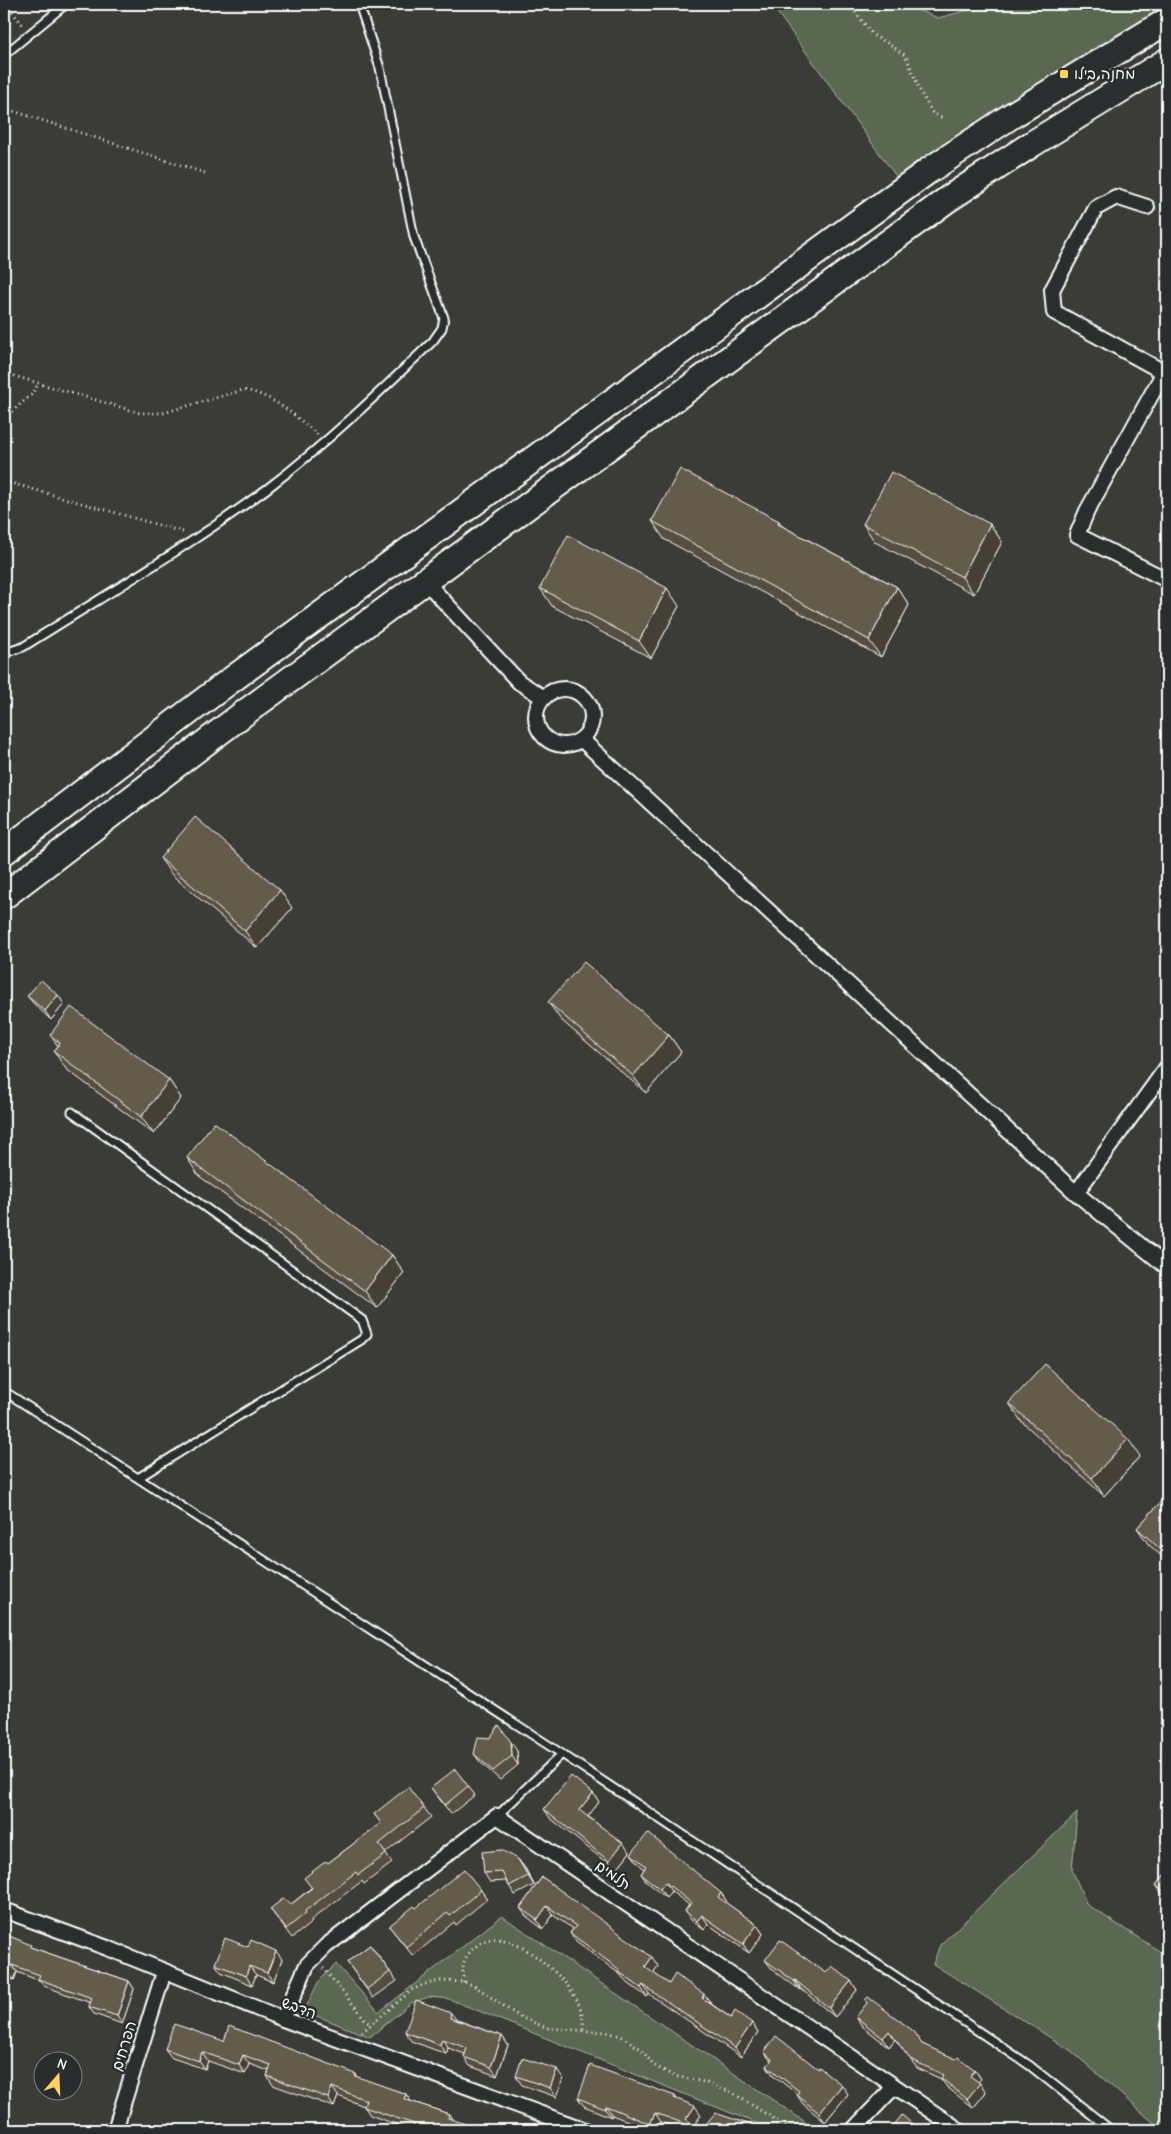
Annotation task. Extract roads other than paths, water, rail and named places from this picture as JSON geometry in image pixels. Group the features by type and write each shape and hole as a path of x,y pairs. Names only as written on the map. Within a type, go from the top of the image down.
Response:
{"highway":[{"path":"4,852 222,686 928,171 1014,114 1167,22"},
{"path":"4,896 236,720 963,188 1167,61"},
{"path":"1128,86 1167,71"}],"street":[{"path":"1147,207 1116,197 1096,208 1052,290 1054,312 1166,373 1087,511 1077,535 1167,580"},
{"path":"425,581 519,682 544,698"},
{"path":"560,690 577,693 584,699 592,715 587,732 581,739 573,744 564,745 546,739 540,732 536,714 544,698 551,692 560,690"},
{"path":"581,739 1076,1193 1167,1268"},
{"path":"1076,1193 1167,1067"},
{"path":"283,2019 307,1965 326,1946 497,1816"},
{"name":"תלמים","path":"497,1816 960,2130"},
{"name":"הדבש","path":"4,1910 283,2019 584,2130"},
{"name":"הפרחים","path":"115,2130 164,1972"},
{"path":"852,2130 894,2086"}],"lane":[{"path":"4,55 66,4"},
{"path":"4,653 22,647 197,536 268,488 326,441 433,342 442,328 444,318 414,237 380,68 359,4"},
{"path":"72,1112 362,1320 366,1334 362,1340 138,1478"},
{"path":"4,1391 562,1754 1029,2065 1111,2130"},
{"path":"497,1816 562,1754"}],"place":[{"name":"מחנה בילו","path":"1064,74"}]}
